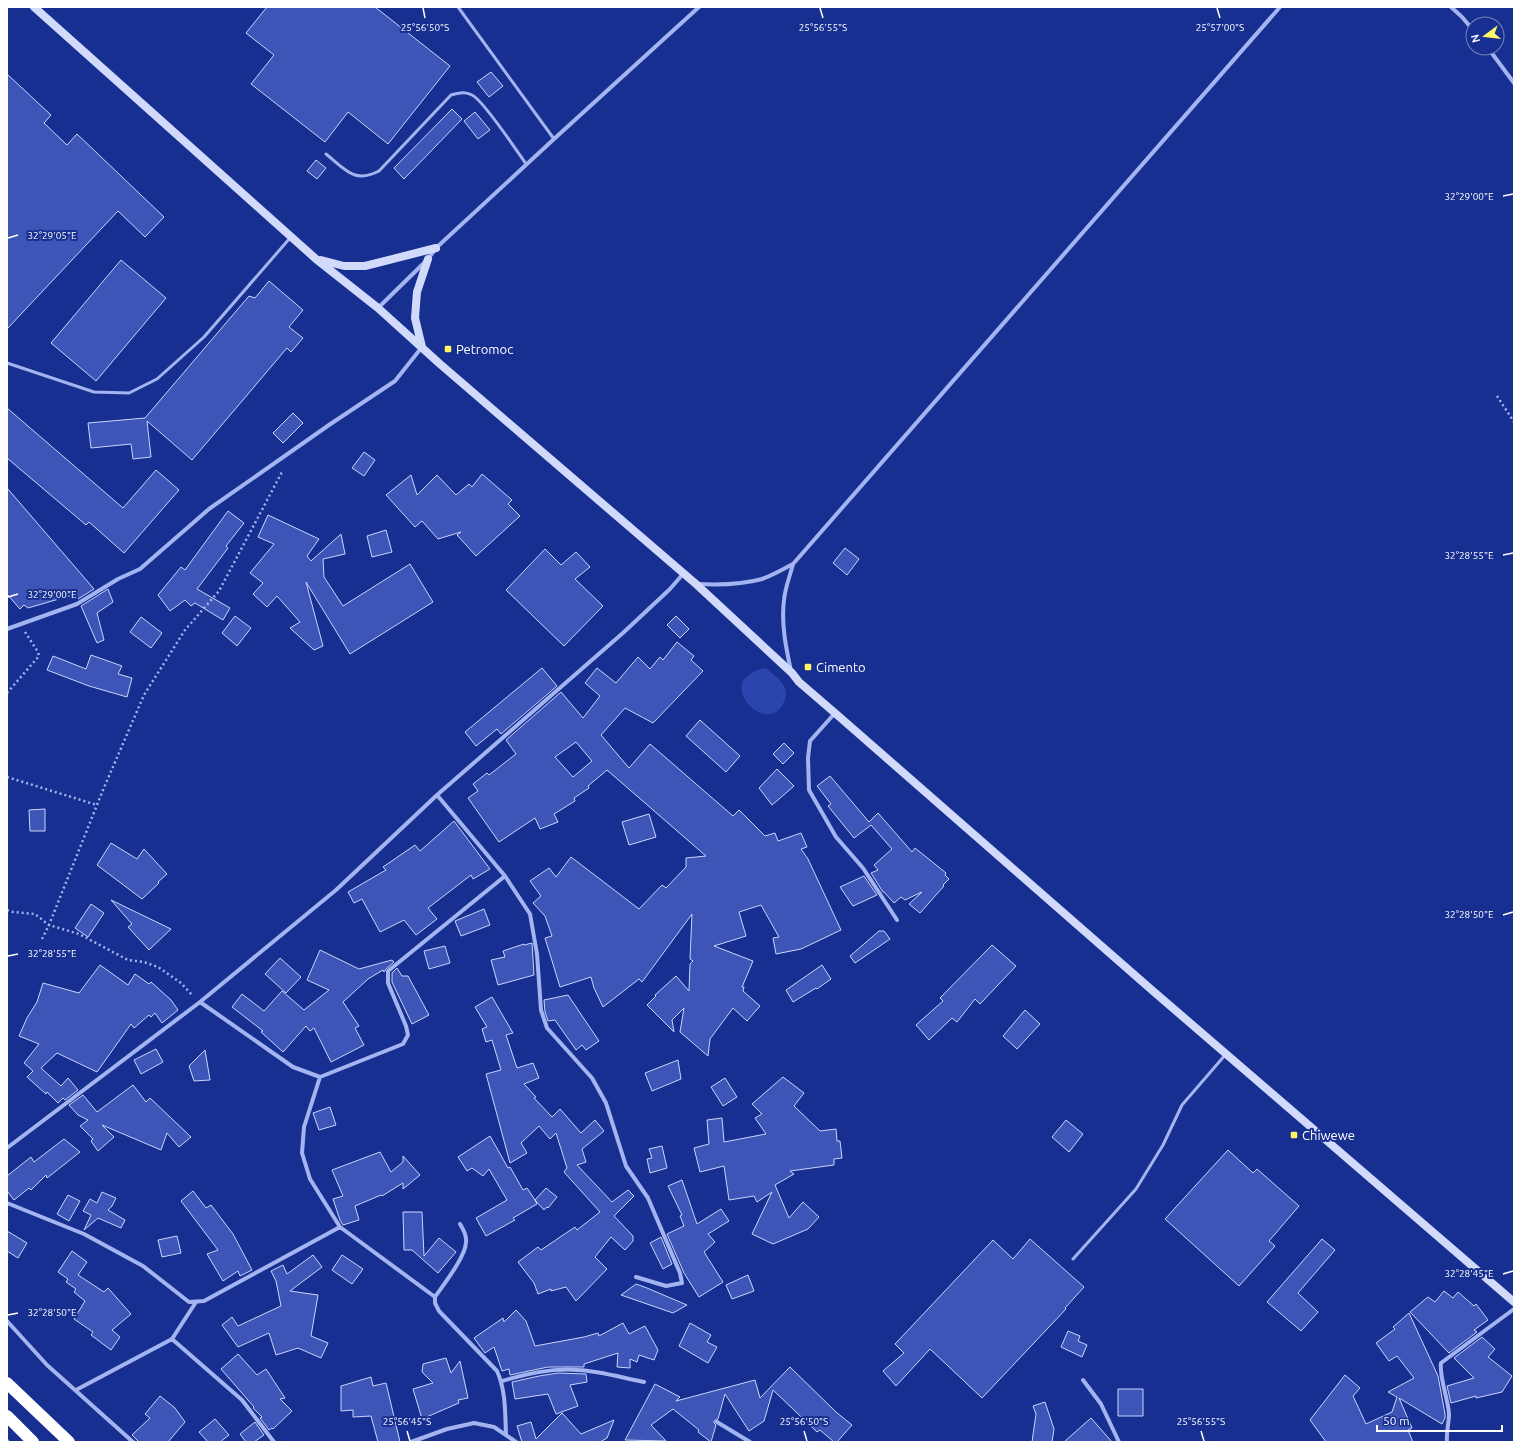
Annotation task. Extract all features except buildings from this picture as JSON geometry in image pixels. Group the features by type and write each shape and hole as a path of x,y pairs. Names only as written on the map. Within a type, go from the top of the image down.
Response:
{"highway":[{"path":"7,1383 69,1442"},
{"path":"7,1416 33,1442"}],"main road":[{"path":"34,7 316,259 378,308 446,369 696,584 792,673 799,682 1226,1054 1514,1302"},
{"path":"316,259 344,266 365,266 436,248"},
{"path":"422,347 416,318 417,292 428,259"}],"street":[{"path":"378,308 428,259 436,248 699,7"},
{"path":"696,584 721,585 743,583 763,578 793,564 1280,7"},
{"path":"1451,7 1465,21"},
{"path":"1494,56 1514,83"},
{"path":"7,629 77,604 118,579 140,569 209,509 292,452 328,425 395,381 422,347"},
{"path":"792,673 786,649 783,627 784,600 793,564"},
{"path":"7,1148 200,1002 336,890 437,795 624,632 670,589 683,574"},
{"path":"835,713 810,741 808,758 809,790 836,837 863,868 897,920"},
{"path":"437,795 504,876 530,914 538,954 541,1010 547,1028 592,1078 606,1103 626,1166 648,1198 680,1273 682,1282 666,1286 636,1278"},
{"path":"200,1002 293,1067 320,1078 404,1044 408,1035 406,1026 388,984 388,970 504,876"},
{"path":"320,1078 304,1127 302,1153 310,1179 340,1227 435,1297"},
{"path":"7,1203 84,1234 143,1266 189,1302 204,1301 340,1227"},
{"path":"460,1224 466,1241 464,1252 435,1297 435,1303 439,1311 497,1371 502,1381 504,1393 506,1434"},
{"path":"76,1390 172,1339 196,1302"},
{"path":"1447,1442 1449,1414 1441,1363 1514,1309"},
{"path":"7,1321 47,1365 133,1442"},
{"path":"172,1339 242,1400 274,1442"},
{"path":"502,1381 527,1374 550,1370 578,1370 644,1382"},
{"path":"1083,1380 1101,1404 1119,1442"},
{"path":"717,1422 750,1442"},
{"path":"411,1442 447,1429 474,1423 494,1427 516,1442"}],"lane":[{"path":"458,7 554,139"},
{"path":"326,154 352,174 359,177 370,176 379,171 451,95 462,92 474,95 526,164"},
{"path":"7,363 94,392 129,392 156,379 204,336 291,236"},
{"path":"1073,1259 1136,1189 1163,1145 1182,1105 1226,1054"}],"path":[{"path":"1497,396 1514,422"},
{"path":"42,939 144,695 185,630 218,591 292,452"},
{"path":"7,693 39,656 20,624"},
{"path":"7,777 97,805"},
{"path":"7,910 35,914 49,925 79,934 128,960 144,962 158,967 181,983 200,1002"}],"shaded area":[{"path":"766,668 778,678 786,690 785,699 778,711 768,714 757,711 748,704 742,694 742,684 749,674"}],"place":[{"name":"Petromoc","path":"448,349"},
{"name":"Cimento","path":"808,667"},
{"name":"Chiwewe","path":"1294,1135"}]}
